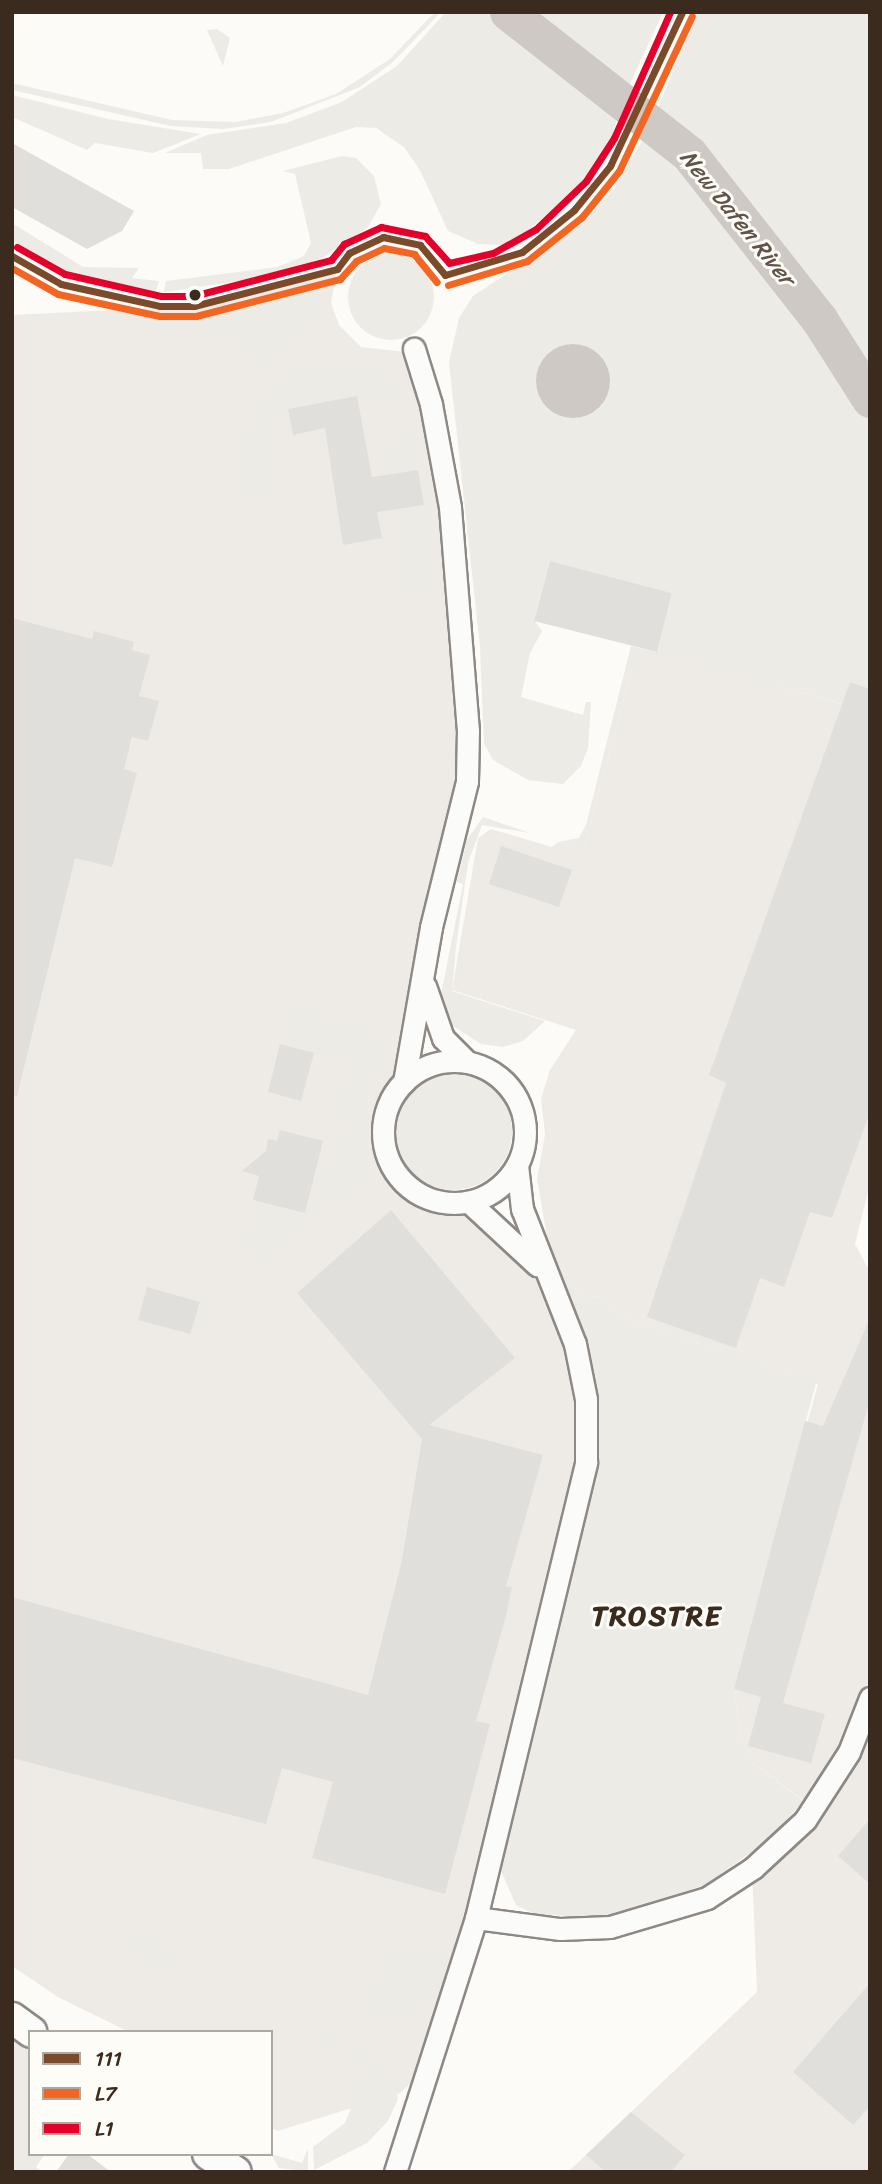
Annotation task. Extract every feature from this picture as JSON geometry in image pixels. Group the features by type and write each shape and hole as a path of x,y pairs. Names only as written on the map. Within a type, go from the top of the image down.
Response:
{"main road":[{"path":"12,2018 28,2030"},
{"path":"211,2156 236,2172"}],"street":[{"path":"404,1082 423,973 467,781 468,731 450,506 431,404 414,349"},
{"path":"423,973 431,1014 467,1062"},
{"path":"467,1062 496,1075 519,1103 524,1144 517,1165 489,1195 469,1202 427,1199 394,1172 382,1135 392,1096 404,1082 435,1063 467,1062"},
{"path":"395,2172 476,1918 586,1462 586,1399 575,1344 544,1271 522,1209 517,1165"},
{"path":"469,1202 544,1271"},
{"path":"476,1918 561,1929 610,1927 707,1898 753,1868 805,1820 849,1752 870,1698"}],"shaded area":[{"path":"435,12 441,12 393,62 360,87 271,122 223,129 171,126 12,90 12,83 172,120 235,122 283,113 336,94 390,59"},
{"path":"446,12 505,12 621,104 610,144 580,187 510,245 478,244 448,231 420,170 404,147 376,128 356,127 229,169 203,169 201,153 165,153 207,135 286,123 342,102 397,66"},
{"path":"520,12 663,12 624,97"},
{"path":"698,12 870,12 870,689 850,682 842,704 657,653 649,665 634,661 584,849 558,842 579,838 586,825 631,646 657,652 672,593 550,561 534,620 542,631 530,653 521,697 583,715 586,702 591,702 588,748 581,766 563,784 528,780 493,760 484,744 480,647 449,362 459,318 473,296 583,224 615,187 648,131"},
{"path":"217,29 230,38 223,66 207,30"},
{"path":"12,95 108,119 201,134 153,153 95,143 87,150 12,117"},
{"path":"342,156 356,158 374,176 381,204 368,227 318,261 283,275 164,292 166,281 277,267 304,256 311,243 295,174 283,171"},
{"path":"12,223 83,267 139,268 132,278 159,281 156,292 62,270 12,240"},
{"path":"391,254 415,261 427,273 434,297 427,321 415,333 391,340 367,333 355,321 348,297 355,273 367,261"},
{"path":"337,269 331,303 339,325 361,347 405,352 430,401 468,731 404,1082 384,1115 386,1155 409,1188 447,1204 469,1202 502,1227 561,1305 586,1462 433,2063 400,2093 278,2131 273,2129 273,2030 125,2030 58,1997 12,1966 12,315 194,306"},
{"path":"319,282 314,320 275,364 252,360 246,355 251,346 194,324 183,313"},
{"path":"573,344 587,347 599,355 607,367 610,381 607,395 599,407 587,415 573,418 559,415 547,407 539,395 536,381 539,367 547,355 559,347"},
{"path":"358,363 394,385 408,415 423,463 433,592 402,587 403,508 424,504 418,470 383,475 378,454 402,442 404,430 403,410 389,397 372,392 288,409 270,436 280,502 271,505 244,491 239,453 264,401 301,371"},
{"path":"657,652 841,704 850,682 870,689 870,1184 855,1244 870,1272 870,2172 568,2172 757,1992 752,1869 813,1808 752,1762 741,1738 734,1689 818,1384 622,1317 595,1296 583,1302 547,1236 537,1179 545,1134 541,1098 550,1070 576,1030 452,990 478,838 491,829 552,847 558,842 584,849 634,661 650,661"},
{"path":"483,817 530,833 482,825 468,863 452,991 545,1021 523,1041 503,1047 481,1044 453,1026 441,995 463,884 457,882 467,840"},
{"path":"293,1009 356,1023 384,1040 362,1122 360,1178 276,1253 262,1259 242,1256 255,1201 311,1216 317,1198 328,1202 330,1195 320,1191 333,1140 345,1142 351,1120 332,1115 339,1088 356,1093 363,1065 284,1045"},
{"path":"453,1072 476,1076 495,1089 508,1108 512,1131 508,1154 495,1173 476,1186 453,1190 430,1186 411,1173 398,1154 394,1131 398,1108 411,1089 430,1076"},
{"path":"549,1239 583,1302 595,1296 622,1317 816,1383 734,1689 741,1738 752,1762 803,1801 773,1837 706,1884 628,1913 585,1917 535,1914 516,1905 501,1871 599,1463 599,1398 586,1338 541,1244"},
{"path":"200,1300 215,1314 222,1344 213,1341 211,1325 196,1314"},
{"path":"87,1924 179,1949 183,1952 177,1969 138,1955 139,1950"},
{"path":"392,1942 449,1956 422,2011 380,2025 358,2017 366,1987 379,1991"},
{"path":"319,2035 367,2048 394,2081 398,2099 388,2121 367,2143 314,2170 313,2147 345,2123 366,2069 358,2059 318,2043"},
{"path":"12,2039 28,2049 28,2156 44,2156 36,2167 42,2172 12,2172"},
{"path":"308,2148 308,2172 279,2168 272,2156 273,2155 302,2163"}],"building":[{"path":"12,143 134,211 122,231 87,249 12,207"},
{"path":"357,396 372,477 418,470 424,505 377,512 382,538 343,545 325,428 293,435 288,409"},
{"path":"550,561 672,593 657,652 534,621"},
{"path":"12,618 92,639 94,631 134,642 132,650 150,655 139,696 159,701 148,741 132,737 124,769 137,773 112,867 75,858 17,1096 12,1095"},
{"path":"850,682 870,689 870,1112 832,1218 810,1212 784,1287 760,1278 736,1348 647,1317 726,1083 709,1075"},
{"path":"501,846 572,870 559,907 489,884"},
{"path":"280,1044 314,1053 301,1101 268,1092"},
{"path":"280,1130 323,1141 305,1213 253,1200 259,1176 242,1171 266,1151 268,1139 277,1141"},
{"path":"391,1210 515,1358 429,1425 543,1455 506,1586 512,1587 506,1616 476,1721 490,1724 445,1894 312,1858 333,1782 282,1768 266,1824 12,1758 12,1597 368,1695 402,1560 422,1439 297,1293"},
{"path":"147,1287 200,1302 190,1334 138,1320"},
{"path":"870,1318 870,1400 783,1703 825,1714 811,1763 748,1746 761,1697 734,1689 805,1421 823,1426"},
{"path":"870,1819 870,1884 838,1856"},
{"path":"870,1983 870,2106 853,2125 793,2072"},
{"path":"631,2112 685,2155 671,2172 606,2172 586,2155"},
{"path":"68,2156 90,2156 111,2172 56,2172"}],"waterway":[{"name":"New Dafen River","path":"508,12 689,154 819,319 870,399"},
{"path":"520,22 527,12"},
{"path":"526,41 532,31"}],"transit line":[{"name":"L1","path":"17,247 65,274 161,296 193,296 331,260 344,244 381,227 425,236 449,263 493,253 536,229 586,181 614,138 670,12"},
{"name":"111","path":"445,275 522,252 574,210 610,166 682,12"},
{"name":"L7","path":"448,285 527,261 582,217 619,171 692,16"},
{"name":"111","path":"12,256 61,284 160,306 194,306 337,269 349,253 383,237 420,245 445,275"},
{"name":"L7","path":"12,268 58,294 160,316 196,316 340,279 356,261 384,248 414,254 437,282"}],"district":[{"name":"TROSTRE","path":"657,1616"}]}
